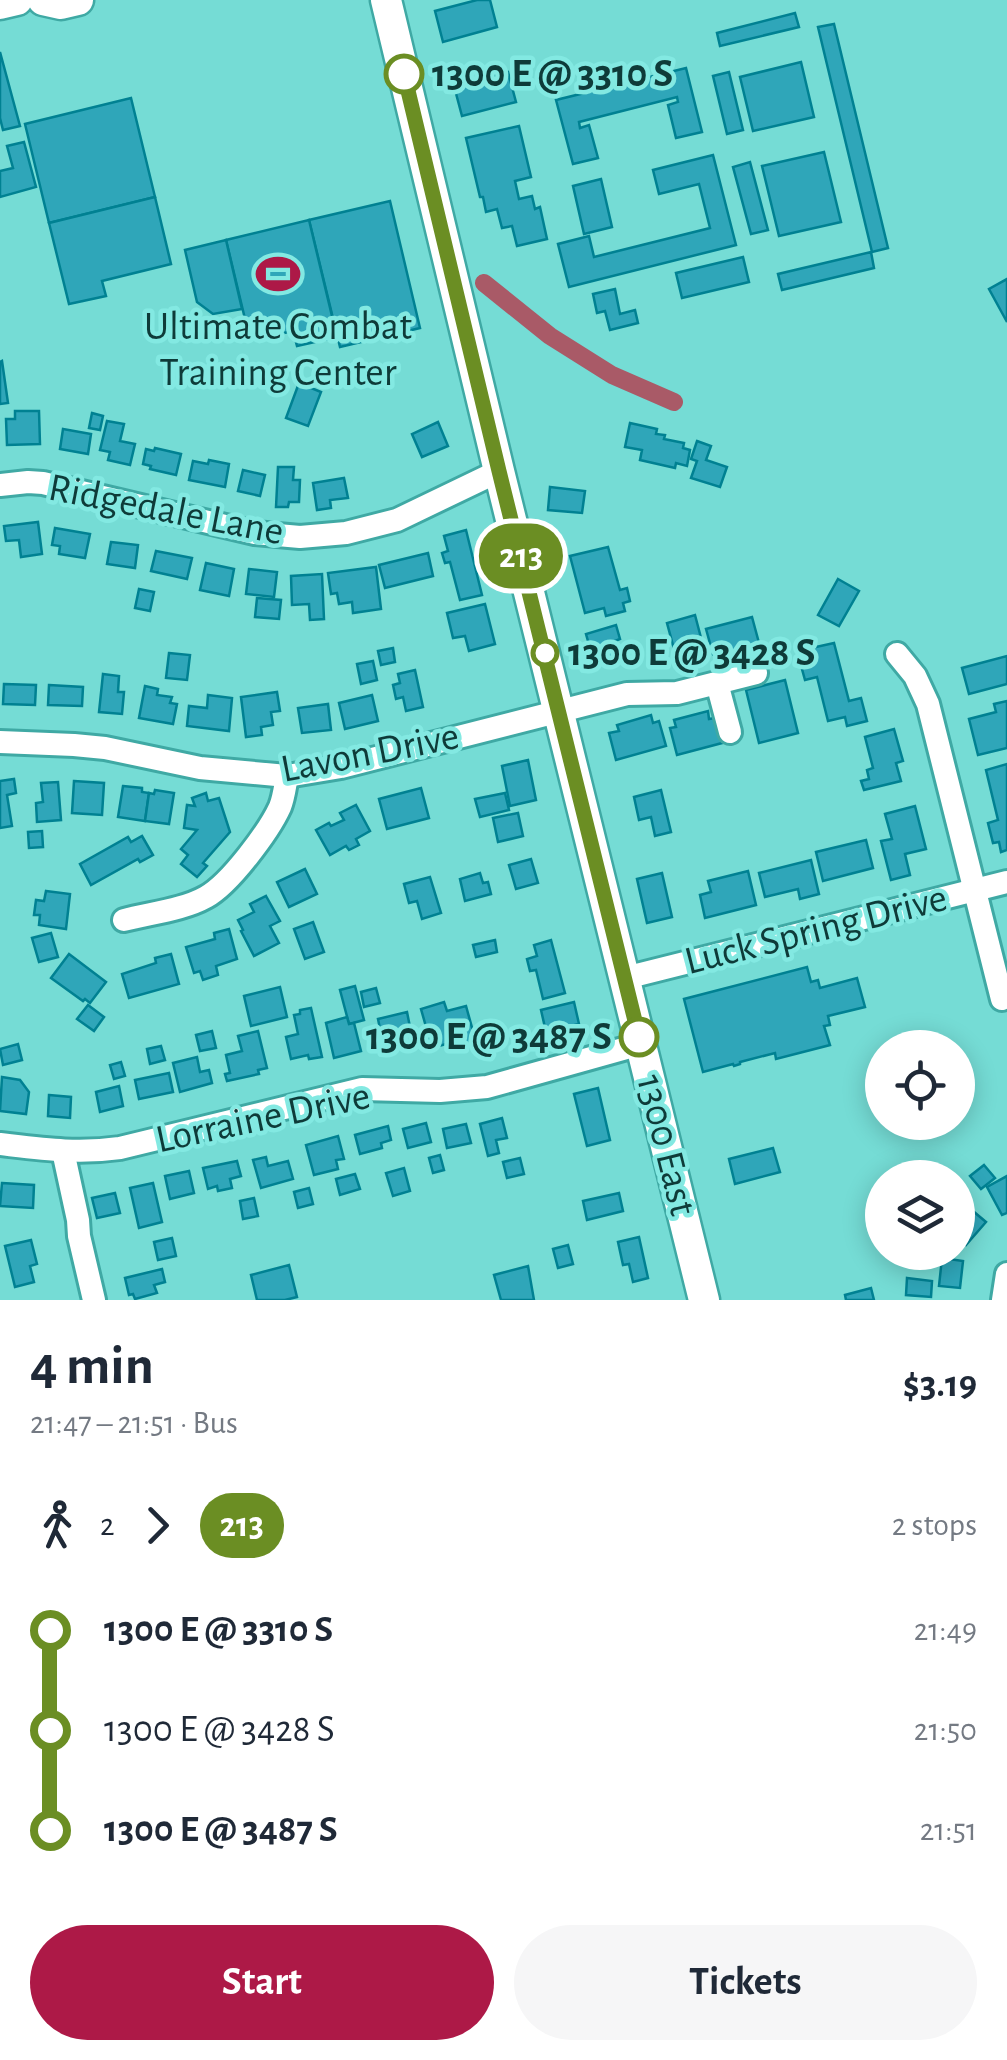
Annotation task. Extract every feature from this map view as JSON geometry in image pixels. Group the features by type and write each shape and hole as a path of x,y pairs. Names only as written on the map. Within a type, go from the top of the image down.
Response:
{"main road":[{"path":"0,4 17,0"},
{"path":"43,0 61,4 78,0"},
{"name":"1300 East","path":"386,0 704,1300"}],"street":[{"name":"Ridgedale Lane","path":"0,484 43,483 255,533 312,537 398,520 499,471"},
{"path":"897,654 915,676 928,704 1002,998"},
{"name":"Lavon Drive","path":"0,742 74,744 200,768 287,776 341,767 628,694 667,694 756,673"},
{"path":"717,683 730,732"},
{"path":"124,920 196,902 216,891 274,818 287,776"},
{"name":"Luck Spring Drive","path":"625,978 1007,882"},
{"name":"Lorraine Drive","path":"0,1144 89,1152 120,1148 362,1090 487,1087 641,1044"},
{"path":"64,1151 78,1236 94,1300"},
{"path":"1003,1300 1007,1274"}],"building":[{"path":"490,0 497,27 443,42 435,11"},
{"path":"795,13 799,27 720,46 717,33"},
{"path":"834,24 888,248 872,252 818,27"},
{"path":"0,52 20,126 3,130 0,118"},
{"path":"801,62 814,117 753,131 740,77"},
{"path":"686,68 702,132 676,138 668,105 678,102 677,97 579,122 580,128 589,125 598,158 573,164 556,100"},
{"path":"508,72 516,102 462,116 454,86"},
{"path":"729,72 743,130 727,134 713,76"},
{"path":"131,98 155,197 49,223 25,124"},
{"path":"519,126 531,177 515,181 519,199 532,196 535,209 540,207 547,239 517,246 512,226 502,228 497,209 486,212 466,138"},
{"path":"24,142 36,187 0,197 0,171 13,168 7,146"},
{"path":"824,152 841,222 779,236 762,166"},
{"path":"713,155 736,245 569,287 558,244 589,236 594,257 710,228 699,184 659,194 653,170"},
{"path":"750,162 768,230 751,234 733,167"},
{"path":"601,179 612,227 584,234 573,186"},
{"path":"155,197 171,264 102,281 106,296 69,304 49,223"},
{"path":"390,201 420,328 340,347 309,220"},
{"name":"Ultimate Combat Training Center","path":"309,220 337,337 297,346 293,331 275,335 246,323 226,240"},
{"path":"226,240 242,309 213,314 197,302 185,250"},
{"path":"871,252 874,268 782,290 778,274"},
{"path":"743,257 749,282 682,298 676,273"},
{"path":"1007,279 1007,322 989,289"},
{"path":"615,289 620,314 635,310 638,323 610,330 605,311 597,313 593,294"},
{"path":"0,362 8,403 0,404"},
{"path":"299,383 321,392 308,426 286,418"},
{"path":"15,411 39,411 40,444 7,445 6,419 15,419"},
{"path":"92,413 103,416 100,430 89,428"},
{"path":"107,421 124,424 120,441 135,444 130,465 108,460 110,452 100,450"},
{"path":"438,422 448,446 422,457 412,434"},
{"path":"630,423 657,429 656,434 665,435 664,439 684,443 683,448 690,450 687,466 676,463 675,468 640,460 642,450 625,447"},
{"path":"63,429 91,434 88,454 60,449"},
{"path":"697,441 711,446 706,460 727,467 720,487 691,478 697,461 691,459"},
{"path":"146,449 181,454 176,475 143,464"},
{"path":"209,460 229,464 225,487 189,480 193,461 208,464"},
{"path":"278,467 294,467 293,480 300,480 299,502 289,502 288,507 276,507"},
{"path":"243,470 265,475 260,496 238,491"},
{"path":"344,478 348,498 330,500 331,508 317,510 313,483"},
{"path":"550,487 585,491 582,513 548,510"},
{"path":"38,522 42,554 21,557 19,540 6,541 4,526"},
{"path":"55,528 90,534 85,558 59,554 60,546 52,545"},
{"path":"466,530 482,595 460,600 450,562 445,563 442,553 448,551 444,536"},
{"path":"111,542 138,545 135,568 107,564"},
{"path":"608,547 620,590 627,588 630,601 623,603 625,611 606,616 604,608 585,613 570,556"},
{"path":"156,551 192,558 187,579 151,571"},
{"path":"428,553 433,576 385,588 379,565"},
{"path":"206,563 234,569 229,596 200,590"},
{"path":"376,567 381,609 353,613 352,602 339,604 337,593 331,594 328,573"},
{"path":"249,569 277,572 274,597 246,594"},
{"path":"322,574 324,619 310,620 309,604 292,605 291,576"},
{"path":"838,579 859,591 839,626 818,615"},
{"path":"139,589 154,592 150,611 135,608"},
{"path":"257,598 281,600 279,619 255,617"},
{"path":"485,604 495,644 469,651 465,636 453,638 447,613"},
{"path":"695,615 705,653 677,660 667,623"},
{"path":"752,617 759,643 752,644 754,651 721,659 719,653 713,654 706,629"},
{"path":"616,625 619,655 594,662 586,634"},
{"path":"815,642 816,647 834,643 849,701 861,698 867,721 847,726 845,717 828,721 817,677 805,680 800,662 812,659 808,644"},
{"path":"393,648 395,662 381,665 378,651"},
{"path":"169,653 190,655 187,680 166,678"},
{"path":"1007,656 1007,684 969,694 962,668"},
{"path":"373,661 377,680 361,684 357,664"},
{"path":"415,670 423,707 406,711 403,697 396,699 393,685 400,683 398,674"},
{"path":"103,674 119,676 118,692 124,692 122,714 99,712"},
{"path":"785,680 798,733 759,743 746,690"},
{"path":"4,684 36,685 35,705 3,704"},
{"path":"49,685 83,687 82,706 48,705"},
{"path":"145,686 158,689 157,695 172,697 170,703 177,704 173,724 139,718"},
{"path":"277,692 280,711 271,712 273,725 261,727 262,735 246,737 241,697"},
{"path":"208,695 232,698 229,731 187,726 189,706 207,708"},
{"path":"372,695 378,721 345,729 339,703"},
{"path":"1007,701 1007,748 978,755 969,719 996,712 994,704"},
{"path":"328,704 331,730 302,733 298,708"},
{"path":"708,711 709,719 715,718 722,743 677,755 670,728 676,727 674,720"},
{"path":"651,715 653,723 659,721 666,746 616,760 609,733 619,731 617,725"},
{"path":"894,729 903,761 896,763 901,781 864,790 861,781 869,779 867,770 873,768 865,737"},
{"path":"528,760 536,800 510,806 502,766"},
{"path":"1007,764 1007,850 1001,852 999,842 993,843 988,823 998,820 986,770"},
{"path":"14,779 16,793 7,795 12,826 0,828 0,781"},
{"path":"74,781 104,783 102,815 72,813"},
{"path":"58,782 61,820 37,822 36,803 43,802 41,783"},
{"path":"123,786 142,788 142,792 149,793 145,821 118,817"},
{"path":"421,788 429,818 387,829 379,799"},
{"path":"155,790 174,793 169,824 145,821 149,793 154,794"},
{"path":"661,790 671,832 655,836 651,817 639,820 634,797"},
{"path":"206,793 208,801 219,798 230,832 203,863 207,866 197,877 181,864 188,855 181,849 197,830 184,828 187,805 195,806 192,798"},
{"path":"505,793 509,810 480,817 475,799"},
{"path":"356,805 370,831 356,839 359,845 349,850 346,846 330,855 316,830 344,820 340,813"},
{"path":"915,806 926,849 905,854 910,875 891,880 881,841 892,839 885,814"},
{"path":"518,813 523,836 498,842 493,818"},
{"path":"42,831 43,847 29,848 28,832"},
{"path":"142,836 153,855 91,885 80,864 128,837 131,842"},
{"path":"866,840 873,868 823,881 816,852"},
{"path":"531,859 538,883 516,889 509,865"},
{"path":"811,860 819,894 800,899 798,889 765,897 759,873"},
{"path":"305,869 317,894 289,907 277,882"},
{"path":"748,871 756,905 705,918 700,895 711,892 708,881"},
{"path":"480,873 491,894 465,901 460,879"},
{"path":"662,873 672,917 647,923 637,879"},
{"path":"430,877 441,913 422,919 417,901 409,903 404,884"},
{"path":"46,891 70,894 66,929 39,925 40,915 34,915 36,900 44,901"},
{"path":"266,896 280,921 270,926 279,943 254,956 238,920 254,912 250,904"},
{"path":"313,922 324,952 305,959 294,929"},
{"path":"229,929 237,959 216,966 218,975 203,980 200,971 194,973 186,947 215,939 214,933"},
{"path":"51,933 58,957 39,962 32,938"},
{"path":"495,940 497,952 476,957 473,945"},
{"path":"551,940 565,993 543,999 536,970 530,971 527,959 537,956 534,945"},
{"path":"69,954 106,982 90,1003 51,978"},
{"path":"171,954 179,984 129,998 122,974"},
{"path":"807,967 811,982 818,980 820,988 857,978 865,1007 828,1016 830,1025 824,1026 830,1045 776,1059 775,1053 703,1072 684,999"},
{"path":"355,986 364,1020 349,1024 340,990"},
{"path":"280,987 287,1017 251,1026 244,996"},
{"path":"376,988 380,1003 364,1007 361,992"},
{"path":"444,1002 447,1011 466,1006 476,1042 455,1048 453,1042 432,1048 421,1009"},
{"path":"574,1002 579,1024 546,1032 541,1010"},
{"path":"88,1005 104,1017 94,1031 77,1019"},
{"path":"311,1008 322,1057 291,1059 286,1037 298,1034 294,1015"},
{"path":"407,1012 411,1032 382,1039 378,1019"},
{"path":"347,1017 349,1024 354,1023 361,1051 334,1058 326,1023"},
{"path":"212,1031 216,1048 200,1051 196,1035"},
{"path":"258,1031 267,1068 258,1070 259,1074 227,1081 225,1074 230,1073 226,1055 242,1051 238,1036"},
{"path":"18,1044 22,1060 3,1065 0,1049"},
{"path":"161,1046 165,1060 150,1064 147,1049"},
{"path":"197,1057 200,1072 209,1070 212,1083 180,1092 173,1063"},
{"path":"121,1062 125,1076 114,1079 110,1065"},
{"path":"169,1073 173,1092 139,1099 135,1080"},
{"path":"2,1077 20,1080 29,1092 26,1114 0,1111"},
{"path":"119,1086 123,1106 100,1112 96,1092"},
{"path":"598,1088 610,1140 587,1146 574,1094"},
{"path":"49,1095 71,1097 70,1118 48,1116"},
{"path":"502,1118 507,1138 496,1140 499,1153 488,1156 480,1124"},
{"path":"426,1123 431,1142 408,1148 403,1129"},
{"path":"466,1124 471,1143 447,1148 443,1129"},
{"path":"388,1126 391,1140 381,1143 382,1148 360,1154 355,1135"},
{"path":"338,1136 344,1159 336,1160 338,1169 314,1175 306,1145"},
{"path":"773,1148 780,1172 735,1184 729,1159"},
{"path":"440,1155 444,1170 433,1173 429,1158"},
{"path":"266,1157 268,1166 288,1161 293,1179 261,1188 253,1160"},
{"path":"520,1158 524,1174 507,1178 503,1162"},
{"path":"237,1161 241,1176 230,1179 232,1188 208,1189 203,1168"},
{"path":"984,1165 995,1178 981,1189 975,1182 975,1172"},
{"path":"404,1168 410,1191 393,1196 386,1173"},
{"path":"189,1171 194,1193 170,1199 165,1176"},
{"path":"355,1174 360,1189 340,1195 336,1179"},
{"path":"1007,1176 1007,1213 1002,1215 987,1187"},
{"path":"2,1183 34,1185 33,1208 0,1206"},
{"path":"153,1183 162,1222 139,1228 130,1188"},
{"path":"309,1188 313,1204 298,1208 294,1192"},
{"path":"115,1193 120,1213 97,1218 92,1198"},
{"path":"619,1193 623,1211 587,1220 583,1201"},
{"path":"254,1198 258,1216 243,1219 240,1201"},
{"path":"975,1213 986,1222 975,1235"},
{"path":"639,1237 648,1278 633,1282 629,1264 623,1265 618,1242"},
{"path":"172,1238 176,1256 158,1260 154,1242"},
{"path":"31,1240 37,1264 30,1266 34,1282 15,1287 5,1246"},
{"path":"568,1245 573,1264 558,1268 553,1249"},
{"path":"289,1265 297,1297 257,1300 251,1275"},
{"path":"528,1266 534,1300 501,1300 494,1275"},
{"path":"162,1269 165,1282 154,1285 157,1293 135,1299 133,1294 129,1295 125,1278"},
{"path":"941,1270 962,1270 960,1288 939,1286"},
{"path":"907,1278 932,1281 931,1297 906,1295"},
{"path":"871,1288 874,1300 846,1300 845,1295"}],"waterway":[{"path":"484,283 550,336 612,375 674,402"}],"bus line":[{"name":"213","path":"404,74 639,1037"}],"place":[{"name":"1300 E @ 3310 S","path":"404,74"},
{"name":"Ultimate Combat Training Center","path":"278,274"},
{"name":"1300 E @ 3428 S","path":"545,653"},
{"name":"1300 E @ 3487 S","path":"639,1037"}]}
